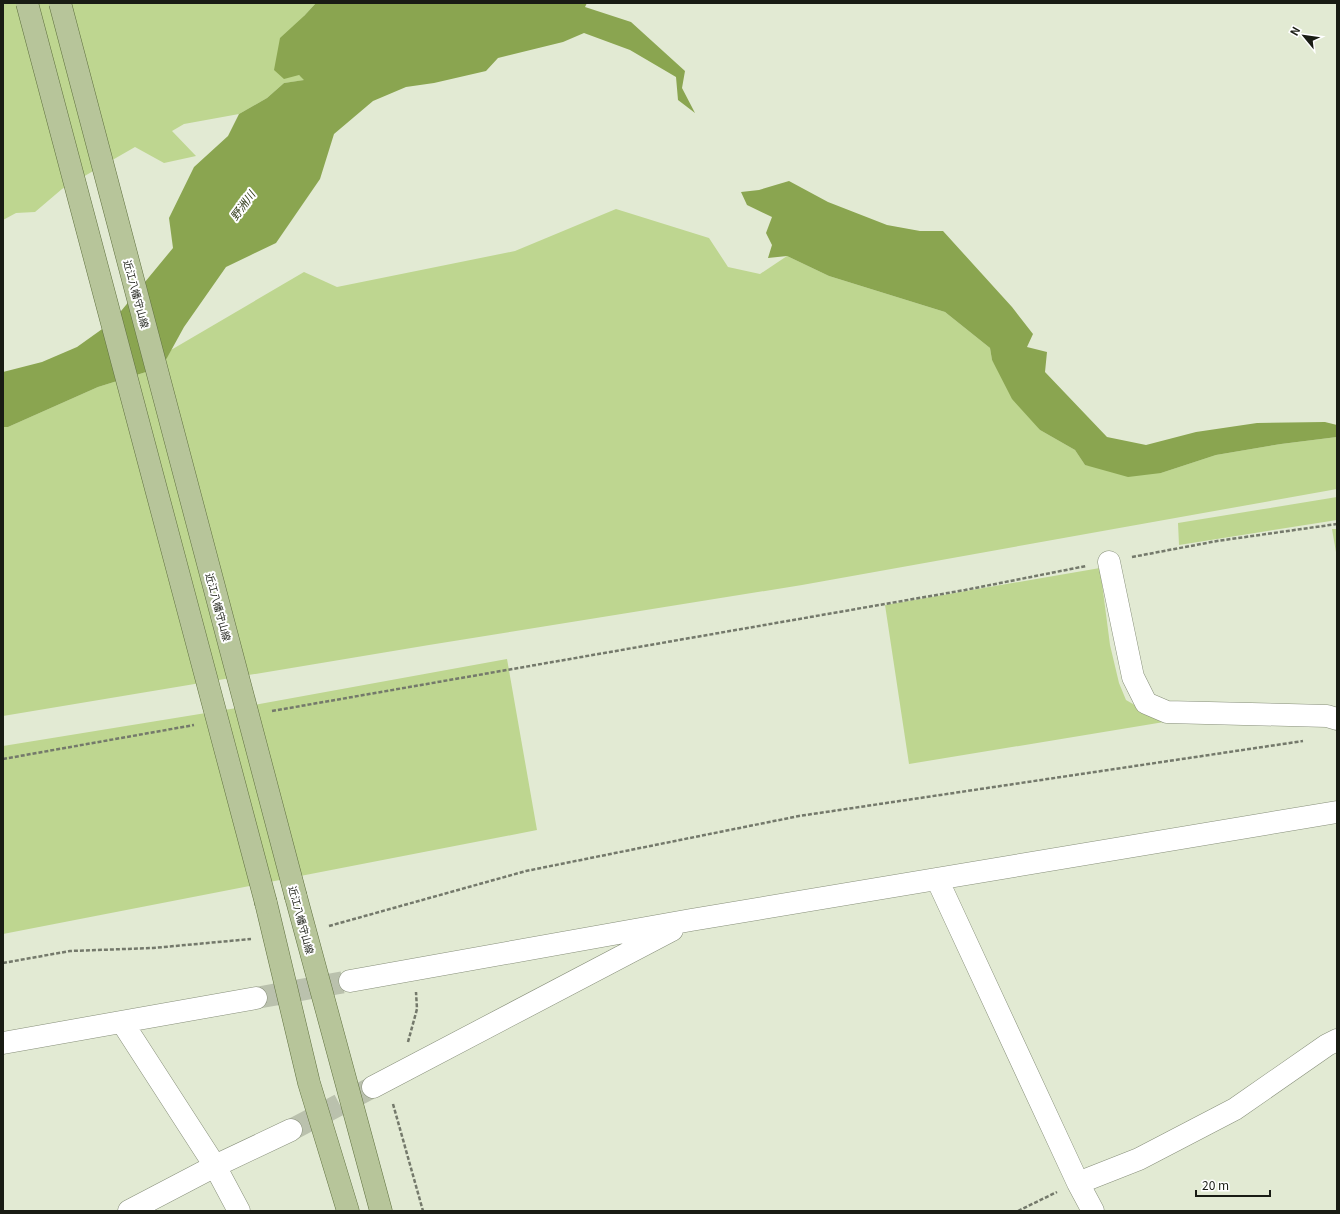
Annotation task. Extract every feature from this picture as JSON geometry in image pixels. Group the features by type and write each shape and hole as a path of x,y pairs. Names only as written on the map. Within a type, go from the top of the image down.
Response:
{"main road":[{"path":"27,3 266,903 309,1083 348,1211"},
{"name":"近江八幡守山線","path":"60,3 305,932 381,1211"}],"street":[{"path":"1108,562 1133,677 1146,703 1167,712 1327,716 1337,719"},
{"path":"350,981 690,920 1337,812"},
{"path":"937,879 1078,1182 1093,1211"},
{"path":"374,1087 690,920"},
{"path":"3,1043 256,998"},
{"path":"122,1022 215,1166 239,1211"},
{"path":"1078,1182 1139,1159 1235,1109 1327,1045 1337,1040"},
{"path":"129,1211 215,1166 291,1130"}],"path":[{"path":"268,712 958,591 1217,541 1337,524"},
{"path":"3,759 198,724"},
{"path":"305,932 526,871 799,816 1305,740"},
{"path":"3,963 70,951 154,948 274,936"},
{"path":"1018,1211 1078,1182"}],"shaded area":[{"path":"3,3 316,3 304,16 299,75 305,80 284,83 267,98 239,114 184,124 172,131 196,156 164,163 135,147 62,189 35,212 16,213 3,220"},
{"path":"616,209 709,238 728,267 760,274 787,256 829,276 945,312 990,348 992,360 1040,430 1075,450 1085,465 1161,473 1216,455 1281,444 1337,437 1337,489 802,585 3,716 3,427 8,427 98,387 162,367 171,350 304,272 337,287 515,251"},
{"path":"1337,497 1337,520 1179,545 1178,523"},
{"path":"1332,529 1337,529 1337,558"},
{"path":"1100,568 1110,645 1119,683 1126,700 1164,722 909,764 885,605"},
{"path":"507,659 537,830 3,934 3,746 249,706"}],"water":[{"name":"野洲川","path":"316,3 587,3 585,7 631,22 685,71 682,88 695,113 678,100 676,77 630,50 584,33 563,42 498,58 486,71 434,83 406,87 373,101 334,134 320,179 276,243 226,267 184,327 162,367 98,387 8,427 3,427 3,372 42,362 77,347 112,322 173,248 169,218 194,167 228,136 239,114 267,98 284,83 304,80 299,75 284,79 274,70 280,38"},
{"path":"789,181 828,202 887,225 920,231 943,231 1012,307 1033,334 1027,347 1047,352 1045,372 1107,437 1146,445 1196,432 1257,423 1325,422 1337,425 1337,437 1281,444 1216,455 1161,473 1128,477 1085,465 1075,450 1040,430 1012,399 992,360 990,348 945,312 829,276 787,256 768,258 772,245 766,233 772,217 747,205 741,192 759,190"}],"tunnel":[{"path":"256,998 350,981"},
{"path":"291,1130 373,1087"}]}
